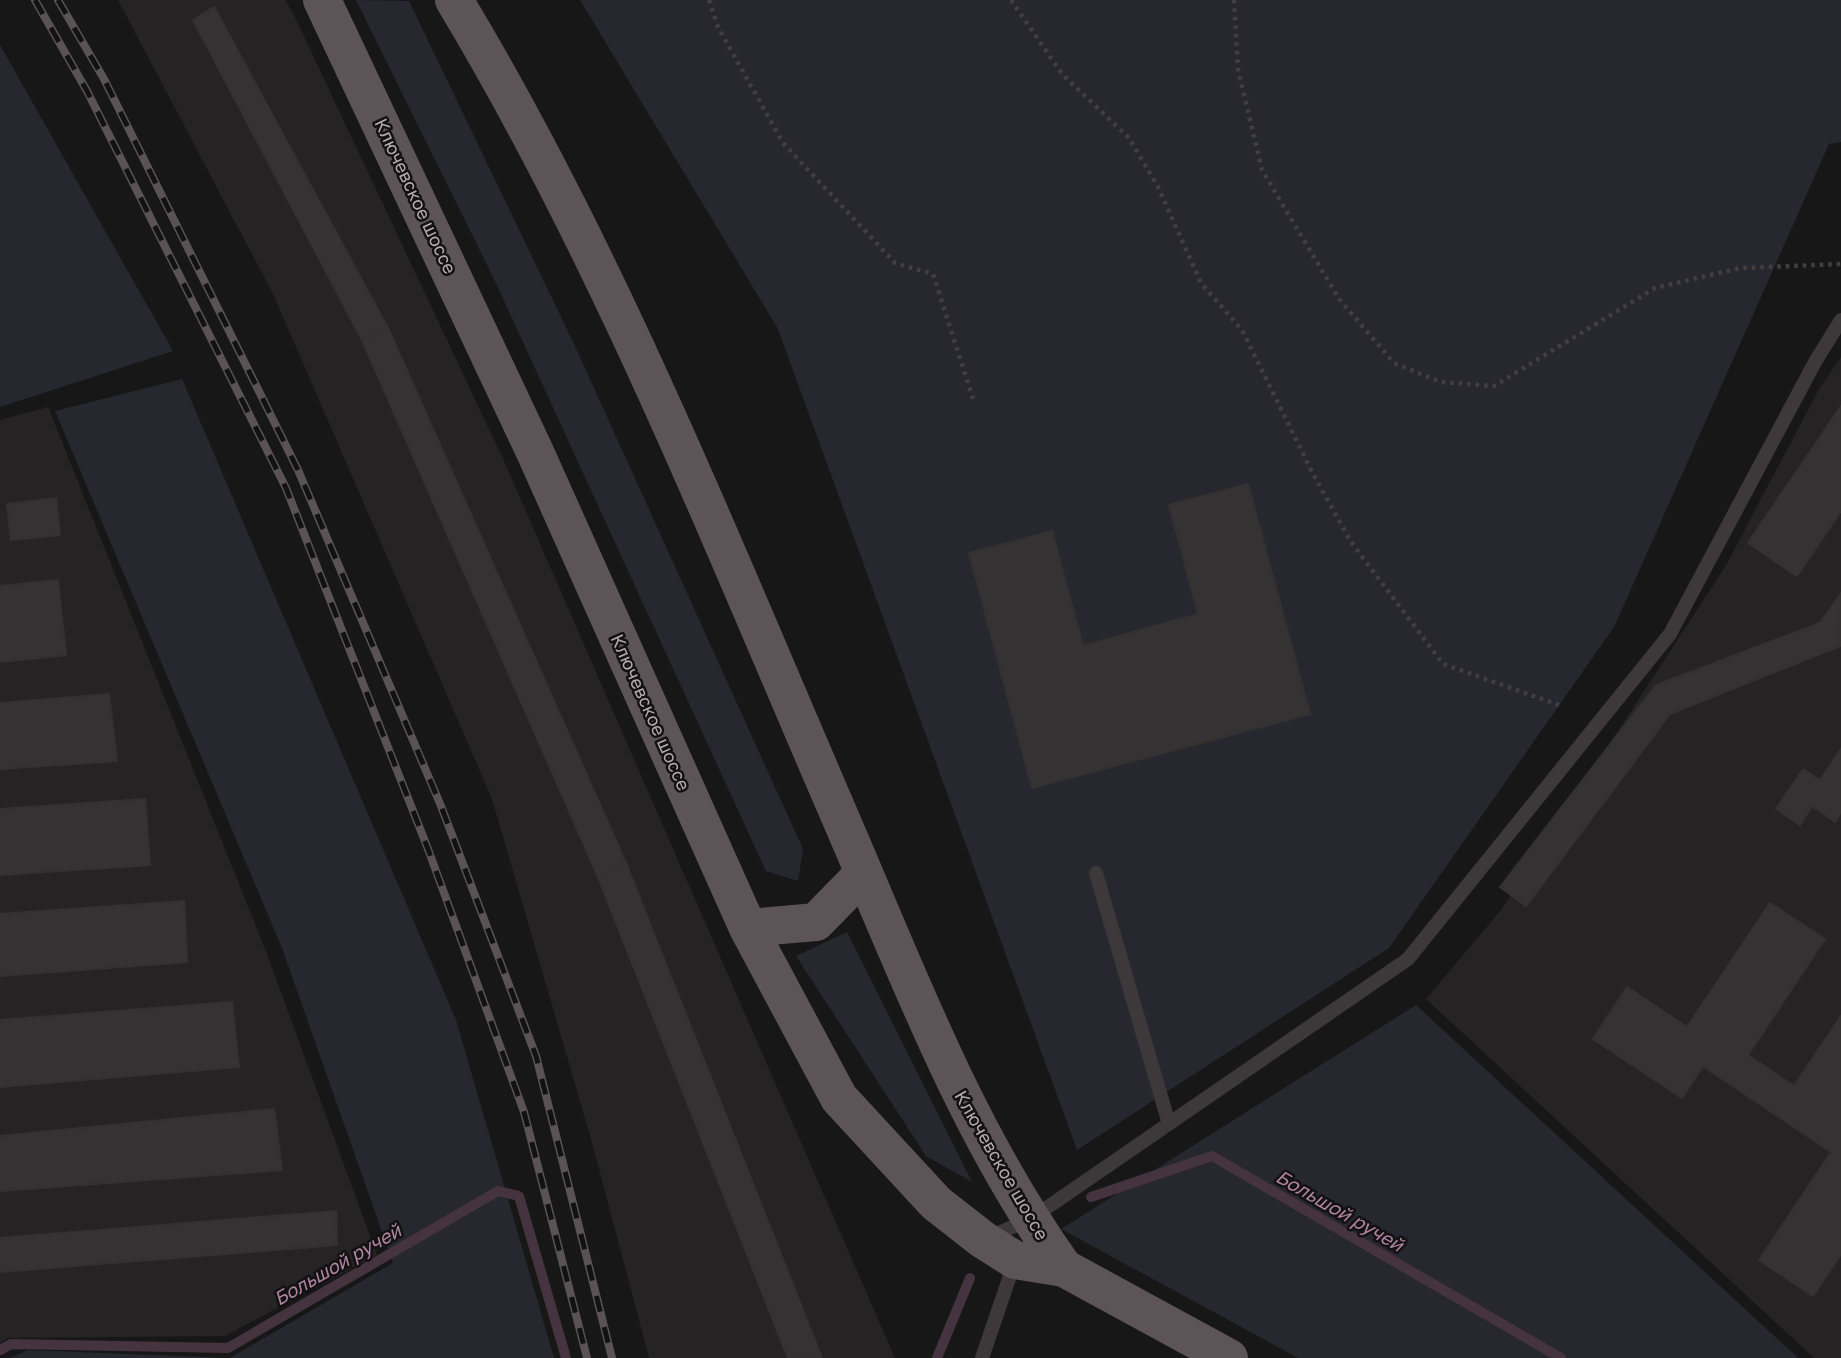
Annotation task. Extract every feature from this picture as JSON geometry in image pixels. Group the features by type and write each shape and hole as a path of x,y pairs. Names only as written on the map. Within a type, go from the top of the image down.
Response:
{"main road":[{"name":"Ключевское шоссе","path":"321,0 524,427 748,928 839,1098 936,1203 982,1239 1015,1260 1064,1268"},
{"name":"Ключевское шоссе","path":"454,0 490,59 632,336 950,1075 1030,1220 1064,1268"},
{"path":"748,928 816,922 864,873"},
{"path":"1064,1268 1229,1358"}],"lane":[{"path":"982,1239 1030,1220 1408,959 1670,634 1815,362 1841,320"},
{"path":"1096,873 1169,1124"},
{"path":"982,1358 1015,1260"}],"path":[{"path":"709,0 718,27 783,143 895,264 933,274 973,399"},
{"path":"1011,0 1062,74 1129,138 1158,187 1201,283 1242,330 1313,474 1350,542 1443,664 1559,705"},
{"path":"1234,0 1238,69 1262,170 1339,299 1394,363 1441,382 1493,386 1655,288 1740,268 1841,264"}],"shaded area":[{"path":"118,0 285,0 293,13 504,461 895,1358 649,1358 593,1146 492,799 273,294"},
{"path":"356,0 409,1 574,344 803,849 798,881 766,871 494,279"},
{"path":"580,0 1841,0 1841,142 1829,144 1614,627 1389,948 1077,1150 778,329"},
{"path":"0,45 173,351 0,407"},
{"path":"1841,357 1841,1358 1814,1358 1426,999 1501,910 1725,567 1819,389"},
{"path":"182,379 456,1020 554,1358 230,1358 393,1263 282,948 55,411"},
{"path":"48,407 267,954 377,1255 225,1336 8,1338 0,1343 0,420"},
{"path":"847,932 972,1182 926,1156 796,956"},
{"path":"1416,1005 1798,1358 1298,1358 1061,1229"},
{"path":"28,1350 229,1358 10,1358"}],"building":[{"path":"214,7 389,330 362,340 193,20"},
{"path":"389,330 626,863 598,877 362,340"},
{"path":"1841,406 1841,511 1797,576 1748,543"},
{"path":"1248,484 1310,714 1032,788 969,553 1052,531 1083,646 1198,614 1169,505"},
{"path":"56,498 60,535 11,540 7,504"},
{"path":"58,580 66,655 0,662 0,586"},
{"path":"1841,593 1840,646 1670,714 1526,906 1500,887 1656,685 1820,623"},
{"path":"109,694 117,761 0,769 0,703"},
{"path":"1841,749 1841,812 1835,822 1812,806 1800,825 1776,809 1803,769 1820,780"},
{"path":"145,799 150,865 0,875 0,809"},
{"path":"626,863 822,1358 788,1358 598,877"},
{"path":"184,901 187,962 0,976 0,914"},
{"path":"1770,903 1825,939 1748,1055 1794,1086 1841,1016 1841,1254 1813,1296 1759,1260 1831,1152 1703,1066 1682,1098 1593,1039 1627,987 1687,1027"},
{"path":"232,1002 239,1067 0,1087 0,1020"},
{"path":"274,1109 282,1170 0,1191 0,1136"},
{"path":"336,1211 337,1245 0,1272 0,1238"}],"waterway":[{"name":"Большой ручей","path":"1091,1197 1212,1156 1561,1358"},
{"name":"Большой ручей","path":"0,1350 11,1344 228,1348 498,1191 519,1196 566,1358"},
{"name":"Большой ручей","path":"937,1358 970,1278"}],"railway":[{"path":"35,0 87,91 286,488 428,849 524,1112 587,1358"},
{"path":"58,0 104,79 298,470 441,806 536,1056 612,1358"}]}
